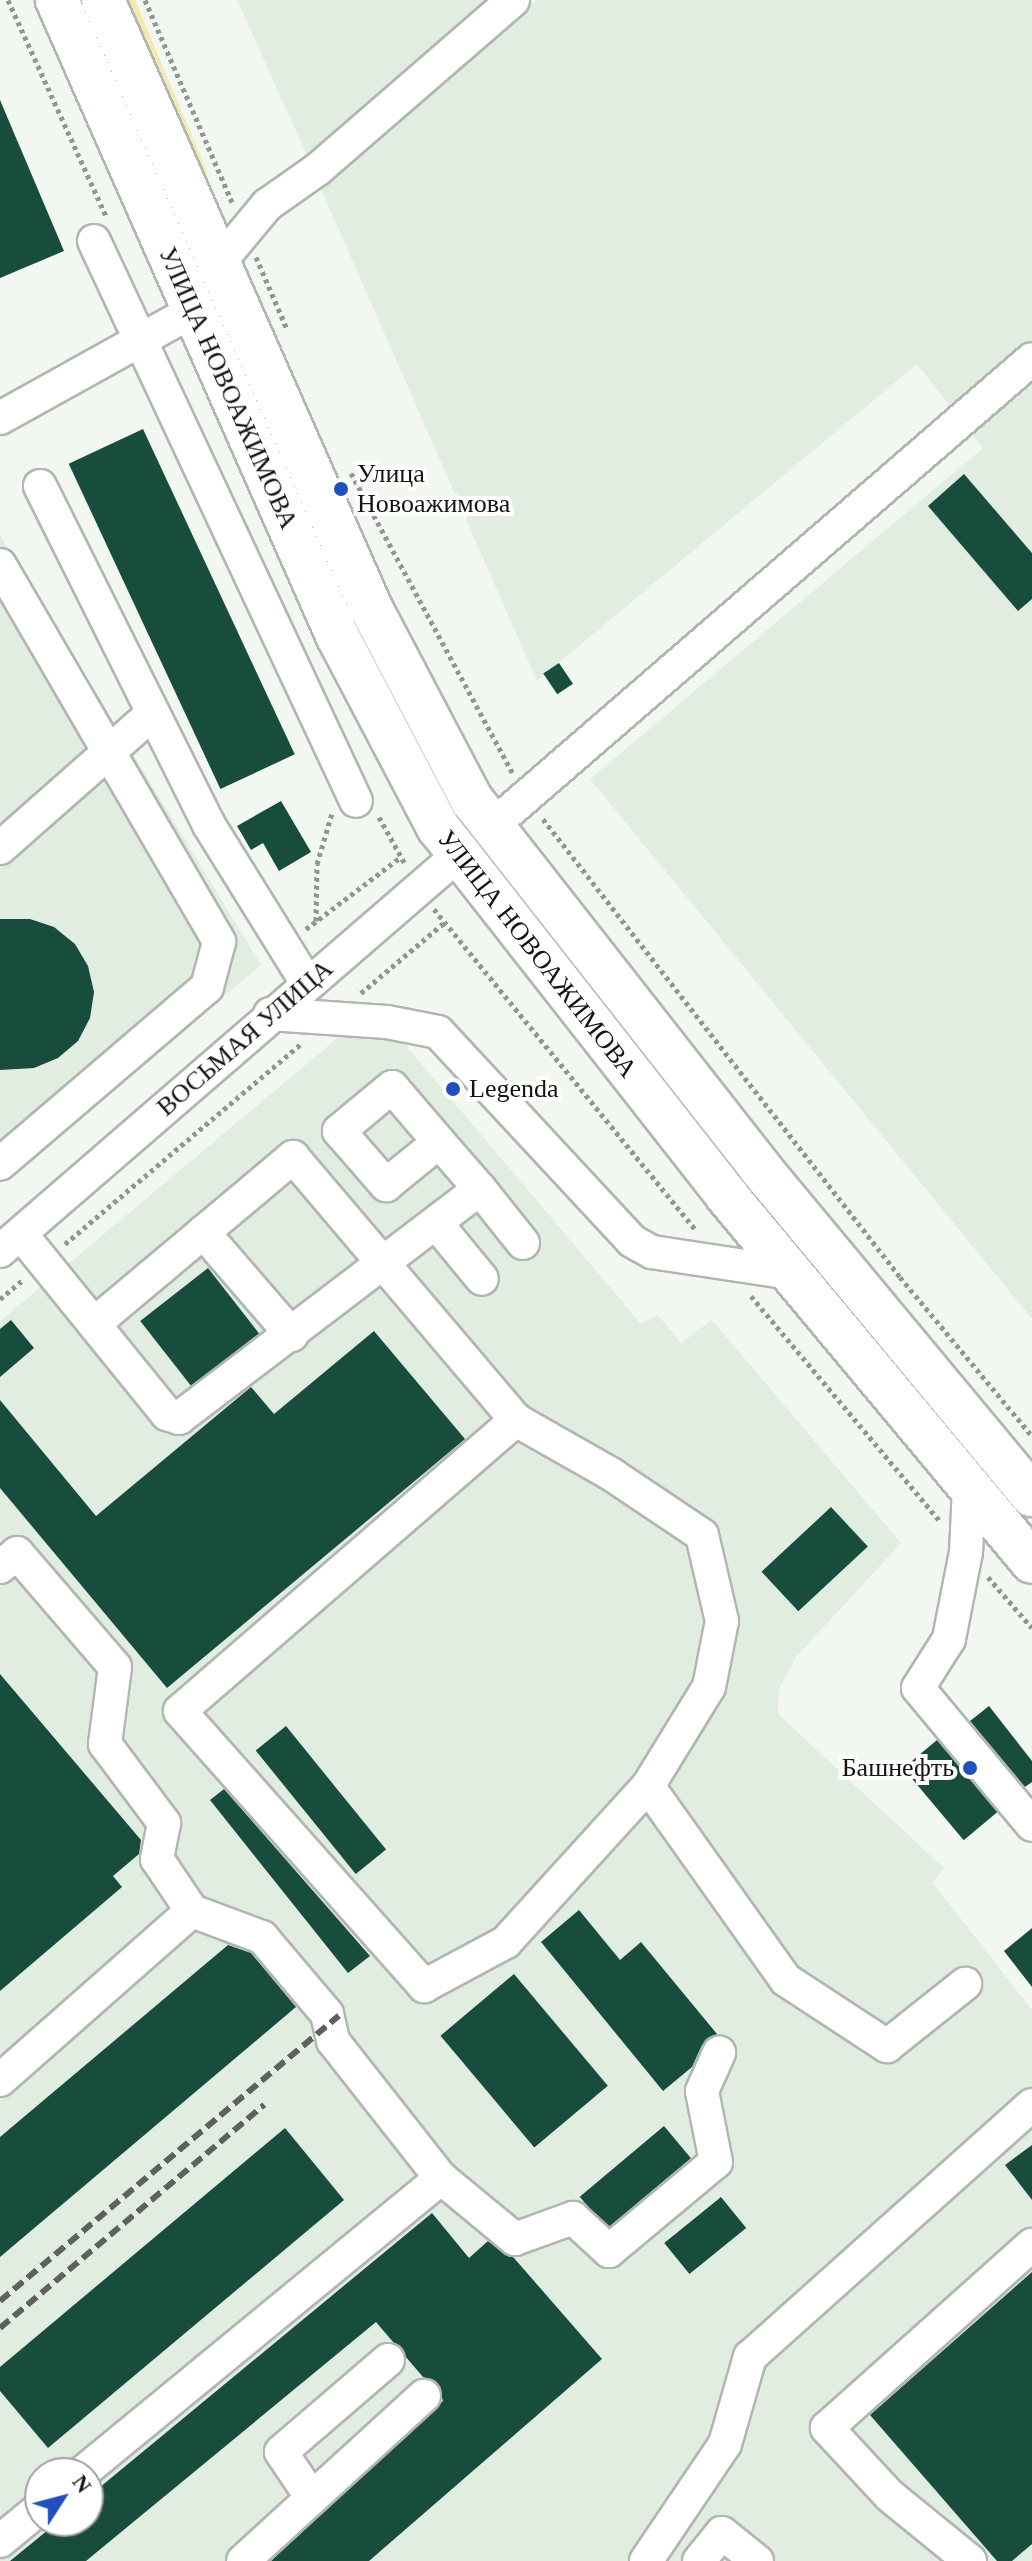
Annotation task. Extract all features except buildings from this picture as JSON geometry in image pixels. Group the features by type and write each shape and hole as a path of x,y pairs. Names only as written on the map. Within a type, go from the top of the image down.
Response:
{"main road":[{"name":"УЛИЦА НОВОАЖИМОВА","path":"57,0 337,635 388,738 457,856 791,1273 1032,1562"},
{"name":"УЛИЦА НОВОАЖИМОВА","path":"103,0 377,621 422,711 491,827 761,1169 1032,1495"},
{"name":"ВОСЬМАЯ УЛИЦА","path":"457,856 491,827"}],"street":[{"path":"218,264 267,205 318,169 513,0"},
{"path":"94,241 350,787"},
{"path":"4,405 193,311"},
{"path":"491,827 1032,359"},
{"path":"40,486 209,825 307,983"},
{"path":"0,565 219,942 207,987 0,1164"},
{"path":"0,848 153,713"},
{"name":"ВОСЬМАЯ УЛИЦА","path":"10,1242 270,1014 457,856"},
{"path":"270,1014 331,1018 438,1032 632,1241 652,1252 791,1273"},
{"path":"439,1142 523,1243"},
{"path":"94,1324 293,1157 516,1420 611,1474 702,1535 722,1621 709,1687 648,1786 506,1942 424,1986 180,1711 516,1420"},
{"path":"10,1242 44,1262 167,1414 179,1418 480,1189"},
{"path":"436,1223 482,1279"},
{"path":"203,1232 292,1335"},
{"path":"969,1487 966,1552 949,1639 918,1688 1032,1825"},
{"path":"0,1567 17,1553 115,1667 105,1744 164,1823 157,1859 192,1911 262,1937 327,2014 333,2041 441,2178 515,2239 573,2218 609,2251 716,2162 702,2091 719,2053"},
{"path":"648,1786 786,1980 887,2046 965,1984"},
{"path":"0,2080 192,1911"},
{"path":"646,2561 725,2444 750,2357 1032,2105"},
{"path":"101,2457 441,2178"},
{"path":"970,2561 890,2496 827,2428 1032,2245"},
{"path":"312,2498 281,2452 388,2360"},
{"path":"243,2561 424,2396"},
{"path":"699,2561 722,2533 757,2561"}],"path":[{"path":"316,921 317,864 350,787"},
{"path":"285,947 401,857"},
{"path":"0,1299 445,922"}],"shaded area":[{"path":"125,0 135,0 207,172 205,186"},
{"path":"237,0 489,0 309,160"},
{"path":"537,0 1032,0 1032,1319 590,779 983,448 917,364 537,681 321,189"},
{"path":"0,535 261,965 0,1184"},
{"path":"346,1031 398,1036 641,1324 658,1315 681,1343 712,1320 901,1543 796,1657 779,1689 778,1714 944,1868 933,1883 1032,2010 1032,2561 0,2561 0,1321"}],"railway":[{"path":"0,2301 339,2016"},
{"path":"0,2328 264,2105"}],"place":[{"name":"Улица Новоажимова","path":"341,489"},
{"name":"Legenda","path":"453,1089"},
{"name":"Башнефть","path":"970,1768"}]}
